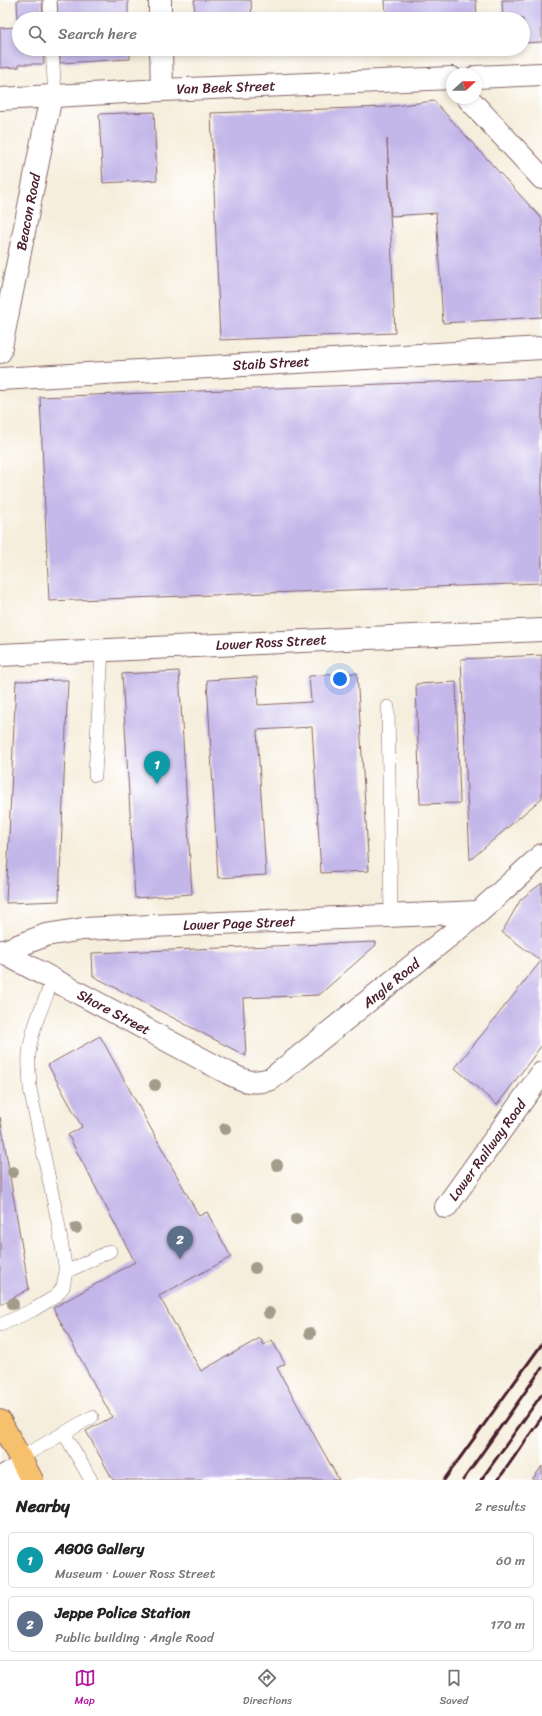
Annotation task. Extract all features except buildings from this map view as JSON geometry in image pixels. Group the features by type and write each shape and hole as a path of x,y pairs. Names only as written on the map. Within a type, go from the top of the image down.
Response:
{"main road":[{"path":"0,1421 25,1468"}],"street":[{"path":"160,0 160,12"},
{"path":"161,56 162,90"},
{"path":"482,77 542,74"},
{"name":"Van Beek Street","path":"0,99 162,90 446,79"},
{"name":"Beacon Road","path":"0,352 53,96"},
{"path":"474,104 542,178"},
{"name":"Staib Street","path":"0,379 542,348"},
{"name":"Lower Ross Street","path":"0,655 542,630"},
{"name":"Angle Road","path":"228,1073 247,1083 271,1079 479,912 542,855"},
{"name":"Lower Page Street","path":"1,952 46,936 83,929 479,912"},
{"name":"Shore Street","path":"1,952 228,1073"},
{"name":"Lower Railway Road","path":"446,1207 542,1073"},
{"path":"0,1478 25,1468"}],"lane":[{"path":"50,0 51,12"},
{"path":"52,56 53,96"},
{"path":"95,774 102,650"},
{"path":"388,707 391,916"},
{"path":"0,1325 33,1310 56,1296 63,1287 66,1272 58,1222 30,1089 29,1067 29,1054 33,1037 53,979"},
{"path":"66,1272 110,1251"},
{"path":"25,1468 64,1433 92,1417"},
{"path":"64,1433 91,1480"}],"railway":[{"path":"444,1480 542,1344"},
{"path":"463,1480 542,1368"},
{"path":"481,1480 542,1394"},
{"path":"498,1480 542,1417"}],"place":[{"name":"AGOG Gallery","path":"157,784"},
{"name":"Jeppe Police Station","path":"180,1259"}]}
